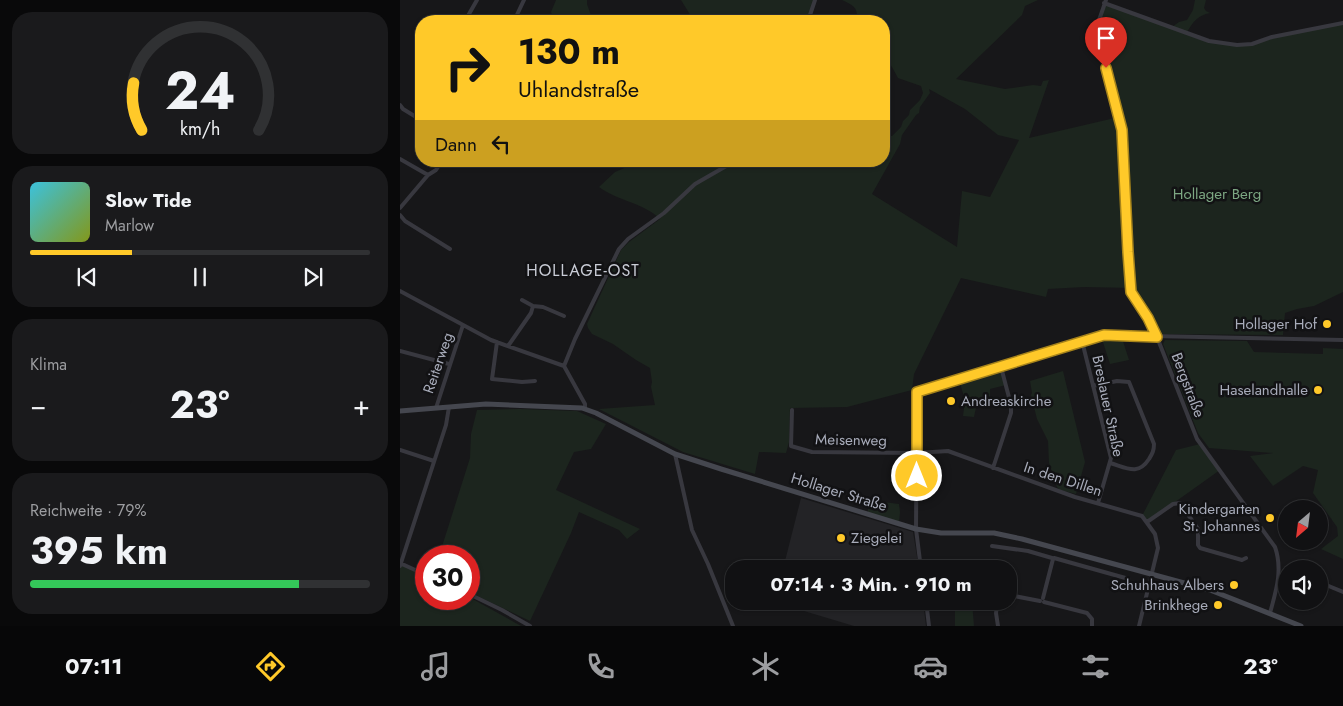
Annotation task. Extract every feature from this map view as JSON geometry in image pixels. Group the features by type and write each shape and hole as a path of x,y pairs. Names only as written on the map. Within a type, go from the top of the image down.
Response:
{"main road":[{"name":"Hollager Straße","path":"400,411 486,404 564,406 585,409 675,454 916,529 941,533 994,533 1056,548 1210,590 1301,626"}],"street":[{"path":"468,15 477,0"},
{"path":"517,15 524,0"},
{"path":"810,15 815,0"},
{"path":"1105,2 1217,43 1237,45 1252,44 1272,37 1343,23"},
{"name":"Bergstraße","path":"1105,2 1097,26 1097,36 1122,130 1131,292 1148,318 1157,337 1197,439 1275,547 1279,560"},
{"path":"400,105 415,116"},
{"path":"400,159 428,175"},
{"path":"400,208 428,175 438,167"},
{"path":"564,366 575,338 619,250 628,239 664,213 695,184 725,167"},
{"path":"400,215 405,221 450,249"},
{"path":"400,291 498,342 564,366 585,404 585,409"},
{"path":"522,300 532,306 543,307 564,316"},
{"path":"508,346 531,313 532,306"},
{"name":"Reiterweg","path":"436,408 463,325"},
{"path":"920,560 916,529 917,392 1104,335 1343,340"},
{"name":"Breslauer Straße","path":"1082,341 1111,458 1098,503"},
{"path":"498,342 492,379 522,382 536,381"},
{"path":"400,351 449,364"},
{"path":"993,468 1011,413 1011,405 1001,367"},
{"path":"1092,386 1117,381 1129,382 1154,444 1153,452 1140,470 1110,463"},
{"path":"415,570 400,564 434,461 448,415 448,407"},
{"name":"Meisenweg","path":"792,410 791,446 812,452 917,453"},
{"path":"400,450 434,461"},
{"name":"In den Dillen","path":"917,453 948,451 993,468 1142,516 1147,522"},
{"path":"675,454 692,530 733,626"},
{"path":"1139,626 1158,548 1155,534 1147,522 1172,504 1180,504 1198,529 1198,545 1200,548 1242,560 1246,558"},
{"path":"992,546 1028,551 1129,579"},
{"path":"1042,600 1056,548"},
{"name":"Bergstraße","path":"1270,613 1278,583"},
{"path":"1328,586 1343,592"},
{"path":"1017,596 1042,600 1087,613 1092,619 1092,626"},
{"path":"480,599 530,626"},
{"path":"927,610 929,626"},
{"path":"996,610 998,626"}],"shaded area":[{"path":"801,498 913,532 918,560 785,560"},
{"path":"801,610 924,610 926,626 854,626"}],"green space":[{"path":"556,0 587,0 591,15 552,15 551,12"},
{"path":"681,0 815,0 810,15 690,15"},
{"name":"Hollager Berg","path":"842,0 1038,0 1025,6 1022,15 956,79 1005,89 1033,85 1041,86 1043,81 1049,80 1029,138 1119,117 1097,35 1097,26 1104,3 1172,27 1179,22 1187,20 1193,10 1195,0 1206,0 1204,8 1210,13 1202,15 1191,25 1187,32 1217,43 1252,44 1272,37 1343,23 1343,292 1314,306 1285,313 1283,335 1159,334 1134,288 1084,287 1048,289 1046,297 961,278 914,374 912,390 847,407 790,408 789,442 786,453 759,452 755,474 683,452 599,409 655,405 651,387 650,368 613,344 592,334 587,324 621,250 660,219 646,209 614,196 599,187 615,172 627,167 887,167 872,194 957,247 962,191 990,197 1019,140 998,135 965,109 929,89 930,93 920,107 919,113 902,135 900,144 890,162 890,136 901,127 910,110 920,100 923,93 921,86 898,78 890,65 890,15 857,15 856,10"},
{"path":"1121,335 1129,360 1110,364 1101,336"},
{"path":"1165,340 1247,341 1254,352 1323,354 1323,348 1343,349 1343,559 1323,550 1328,550 1328,544 1338,536 1337,527 1328,514 1328,500 1318,500 1313,493 1318,470 1303,466 1273,486 1250,456 1273,453 1209,448 1198,433 1163,344"},
{"path":"1001,367 1006,385 990,389 990,403 977,403 974,417 963,416 965,400 959,380"},
{"path":"1063,371 1085,462 1076,494 1060,490 1057,487 1049,463 1048,441 1037,419 1031,395 1030,381"},
{"path":"477,410 577,411 606,424 591,449 574,452 556,490 640,529 627,539 619,530 579,512 530,621 480,597 480,545 442,545 470,458 471,434"},
{"path":"1200,444 1220,470 1147,522 1142,516 1176,450"},
{"path":"868,500 899,504 899,523 868,514"},
{"path":"400,563 415,571 415,610 480,610 480,603 521,626 400,626"},
{"path":"955,610 973,610 974,626 955,626"}],"place":[{"name":"Hollager Hof","path":"1327,324"},
{"name":"Haselandhalle","path":"1318,390"},
{"name":"Andreaskirche","path":"951,401"},
{"name":"Kindergarten St. Johannes","path":"1270,518"},
{"name":"Ziegelei","path":"841,538"},
{"name":"Schuhhaus Albers","path":"1234,585"},
{"name":"Brinkhege","path":"1218,605"}],"district":[{"name":"HOLLAGE-OST","path":"583,270"}],"route":[{"path":"917,476 917,392 1104,335 1157,337 1148,318 1131,292 1122,130 1106,68"}]}
